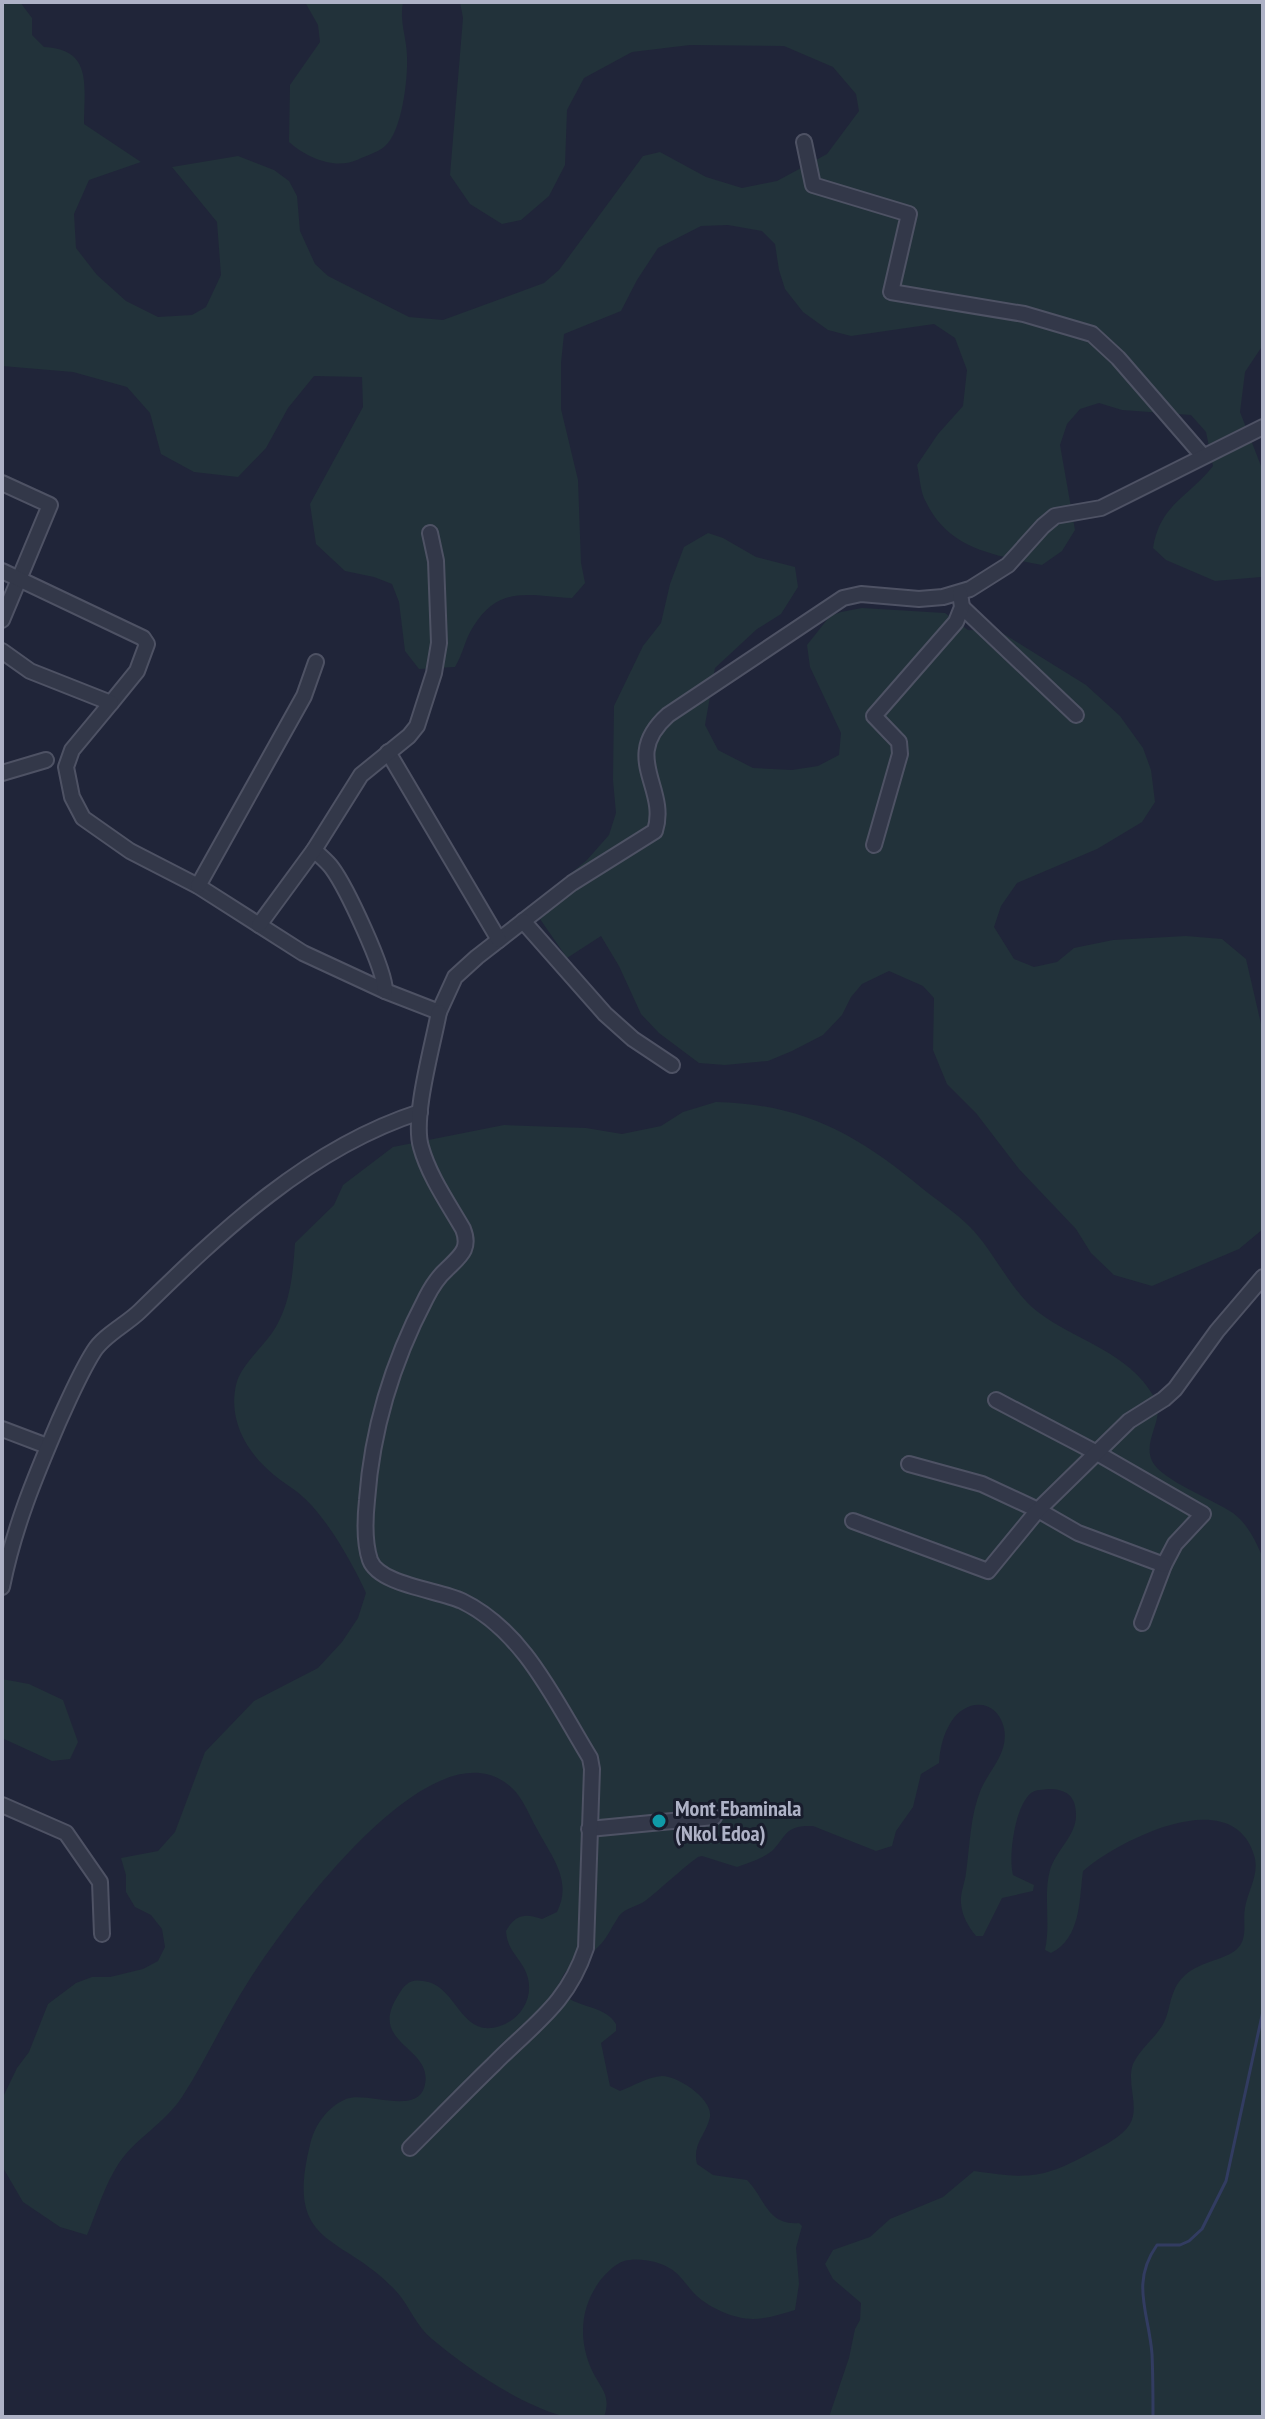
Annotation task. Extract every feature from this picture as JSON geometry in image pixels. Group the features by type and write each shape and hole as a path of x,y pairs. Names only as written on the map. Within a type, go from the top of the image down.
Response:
{"street":[{"path":"804,142 813,185 909,214 891,292 1024,314 1092,334 1118,358 1203,456"},
{"path":"410,2148 497,2060 544,2019 579,1969 586,1948 590,1758 515,1641 495,1621 463,1601 414,1587 378,1572 370,1561 365,1524 369,1472 379,1416 408,1337 431,1288 466,1250 467,1239 463,1229 420,1144 420,1112 439,1012 455,977 572,883 655,831 657,808 645,754 650,738 668,715 850,595 961,600 1008,565 1055,516 1101,508 1263,427"},
{"path":"2,483 50,505 2,620"},
{"path":"259,925 314,850 361,775 417,726 434,673 439,643 436,561 430,533"},
{"path":"2,571 143,638 147,644 137,671 72,750 66,767 72,797 83,818 130,851 198,886 303,953 439,1012"},
{"path":"961,600 1076,715"},
{"path":"874,845 900,754 899,742 874,716 956,622 961,600"},
{"path":"2,651 30,671 111,703"},
{"path":"198,886 304,696 316,662"},
{"path":"388,752 499,940"},
{"path":"2,773 46,760"},
{"path":"314,850 330,865 347,891 382,974 385,991"},
{"path":"523,921 605,1014 633,1039 672,1065"},
{"path":"2,1587 7,1538 71,1392 97,1347 128,1322 229,1225 296,1175 339,1148 391,1122 420,1112"},
{"path":"853,1521 988,1571 1038,1510 1129,1421 1175,1389 1217,1331 1263,1277"},
{"path":"996,1400 1203,1514 1175,1544 1142,1623"},
{"path":"2,1429 47,1446"},
{"path":"909,1464 982,1484 1078,1533 1164,1565"},
{"path":"2,1805 66,1833 100,1882 102,1934"},
{"path":"589,1829 714,1817"}],"shaded area":[{"path":"2,2 20,2 32,18 32,35 44,47 60,49 78,62 84,83 84,124 141,162 89,180 74,214 76,248 97,275 126,301 158,317 192,315 206,307 221,275 217,222 172,167 238,156 274,170 289,181 297,196 300,231 315,264 328,276 409,317 443,320 544,283 559,270 643,156 660,152 706,177 742,188 777,181 827,154 859,111 856,94 833,67 784,46 690,45 632,52 584,78 567,110 565,165 549,196 521,220 502,224 470,204 450,175 463,18 460,2 1263,2 1263,345 1245,372 1240,412 1263,471 1263,574 1261,577 1215,581 1166,560 1153,548 1162,521 1169,511 1213,466 1206,432 1191,415 1122,410 1099,403 1080,409 1067,424 1060,445 1075,530 1062,551 1042,565 991,553 960,540 947,531 926,502 917,465 938,434 963,406 967,370 955,338 934,324 851,336 828,330 803,312 785,289 775,244 762,231 728,225 701,226 658,248 621,311 564,334 561,409 578,480 581,563 585,583 572,598 529,595 505,598 483,613 468,636 455,667 419,669 405,651 399,602 392,584 345,571 316,544 310,504 363,407 362,377 314,376 288,408 266,448 238,477 194,472 161,454 150,413 127,387 73,372 2,366"},
{"path":"305,2 403,2 407,67 403,104 396,129 382,148 348,163 321,160 289,142 290,85 320,42 318,25"},
{"path":"708,533 756,557 795,567 798,587 781,614 757,629 715,668 705,725 718,750 753,768 792,770 818,766 839,755 841,733 810,667 807,645 830,616 862,608 945,613 968,630 999,631 1086,685 1120,716 1143,748 1151,770 1155,802 1142,822 1097,849 1017,883 1001,906 994,927 1014,959 1034,967 1057,962 1074,948 1113,940 1186,936 1222,939 1246,959 1261,1024 1263,1229 1239,1249 1152,1286 1114,1275 1091,1253 1076,1229 1019,1169 976,1113 947,1084 933,1050 934,998 923,986 889,971 862,984 842,1015 823,1035 768,1061 725,1065 699,1063 659,1033 641,1014 601,936 567,958 531,906 587,860 609,835 616,813 614,706 643,646 661,623 670,584 684,547"},
{"path":"716,1102 776,1109 827,1126 875,1152 959,1217 979,1237 1029,1304 1053,1322 1116,1358 1143,1382 1154,1397 1158,1413 1150,1445 1152,1461 1166,1475 1238,1517 1263,1558 1263,2417 829,2417 860,2320 861,2303 833,2279 825,2264 833,2250 870,2237 890,2219 943,2197 974,2171 1035,2175 1074,2162 1117,2137 1127,2129 1133,2117 1133,2064 1162,2026 1181,1979 1201,1965 1231,1953 1244,1935 1245,1908 1256,1869 1254,1855 1242,1833 1223,1822 1200,1820 1147,1833 1100,1858 1083,1871 1073,1928 1061,1946 1051,1953 1045,1950 1050,1870 1070,1836 1076,1814 1069,1795 1049,1789 1037,1790 1025,1799 1014,1832 1011,1856 1013,1875 1034,1885 1033,1891 1002,1898 983,1936 976,1936 964,1917 961,1896 972,1820 977,1799 1001,1753 1005,1737 995,1711 980,1705 965,1709 951,1722 942,1742 939,1763 921,1774 913,1807 896,1831 892,1846 876,1851 813,1826 804,1826 787,1832 768,1854 737,1867 698,1857 645,1901 622,1913 601,1944 563,1975 560,1991 566,1997 604,2013 616,2024 616,2031 601,2043 610,2086 620,2091 662,2076 677,2080 693,2090 706,2103 710,2117 698,2145 697,2164 713,2175 747,2180 773,2215 802,2226 796,2248 799,2284 795,2310 774,2316 746,2319 723,2312 697,2296 675,2272 655,2262 630,2260 609,2271 591,2296 583,2331 590,2367 606,2396 604,2417 567,2417 545,2410 493,2384 461,2362 426,2334 401,2297 376,2272 323,2235 312,2222 305,2204 304,2179 310,2145 318,2124 327,2112 339,2102 355,2097 411,2100 419,2096 424,2088 425,2075 421,2064 396,2037 391,2027 390,2014 405,1986 416,1981 434,1984 444,1991 467,2019 487,2028 500,2026 516,2017 526,2003 528,1977 510,1946 506,1931 521,1916 542,1919 557,1912 563,1889 561,1879 554,1859 516,1792 480,1773 443,1780 403,1803 364,1837 326,1877 248,1982 182,2097 119,2163 87,2235 60,2227 23,2202 2,2166 2,2099 17,2068 29,2052 48,2004 76,1983 92,1977 110,1977 143,1969 158,1961 165,1947 162,1929 151,1915 135,1907 126,1892 126,1875 121,1858 158,1851 175,1832 205,1752 254,1701 318,1668 342,1642 358,1618 366,1593 347,1555 321,1517 300,1494 264,1466 248,1446 237,1423 234,1398 238,1377 273,1332 282,1315 292,1275 295,1243 334,1205 343,1185 393,1147 504,1125 586,1128 622,1134 661,1126 683,1112"},
{"path":"2,1679 29,1684 63,1700 78,1742 70,1759 52,1761 2,1738"}],"waterway":[{"path":"1153,2417 1152,2354 1143,2298 1144,2272 1157,2245 1180,2245 1202,2229 1226,2181 1263,2011"}],"place":[{"name":"Mont Ebaminala (Nkol Edoa)","path":"659,1821"}]}
